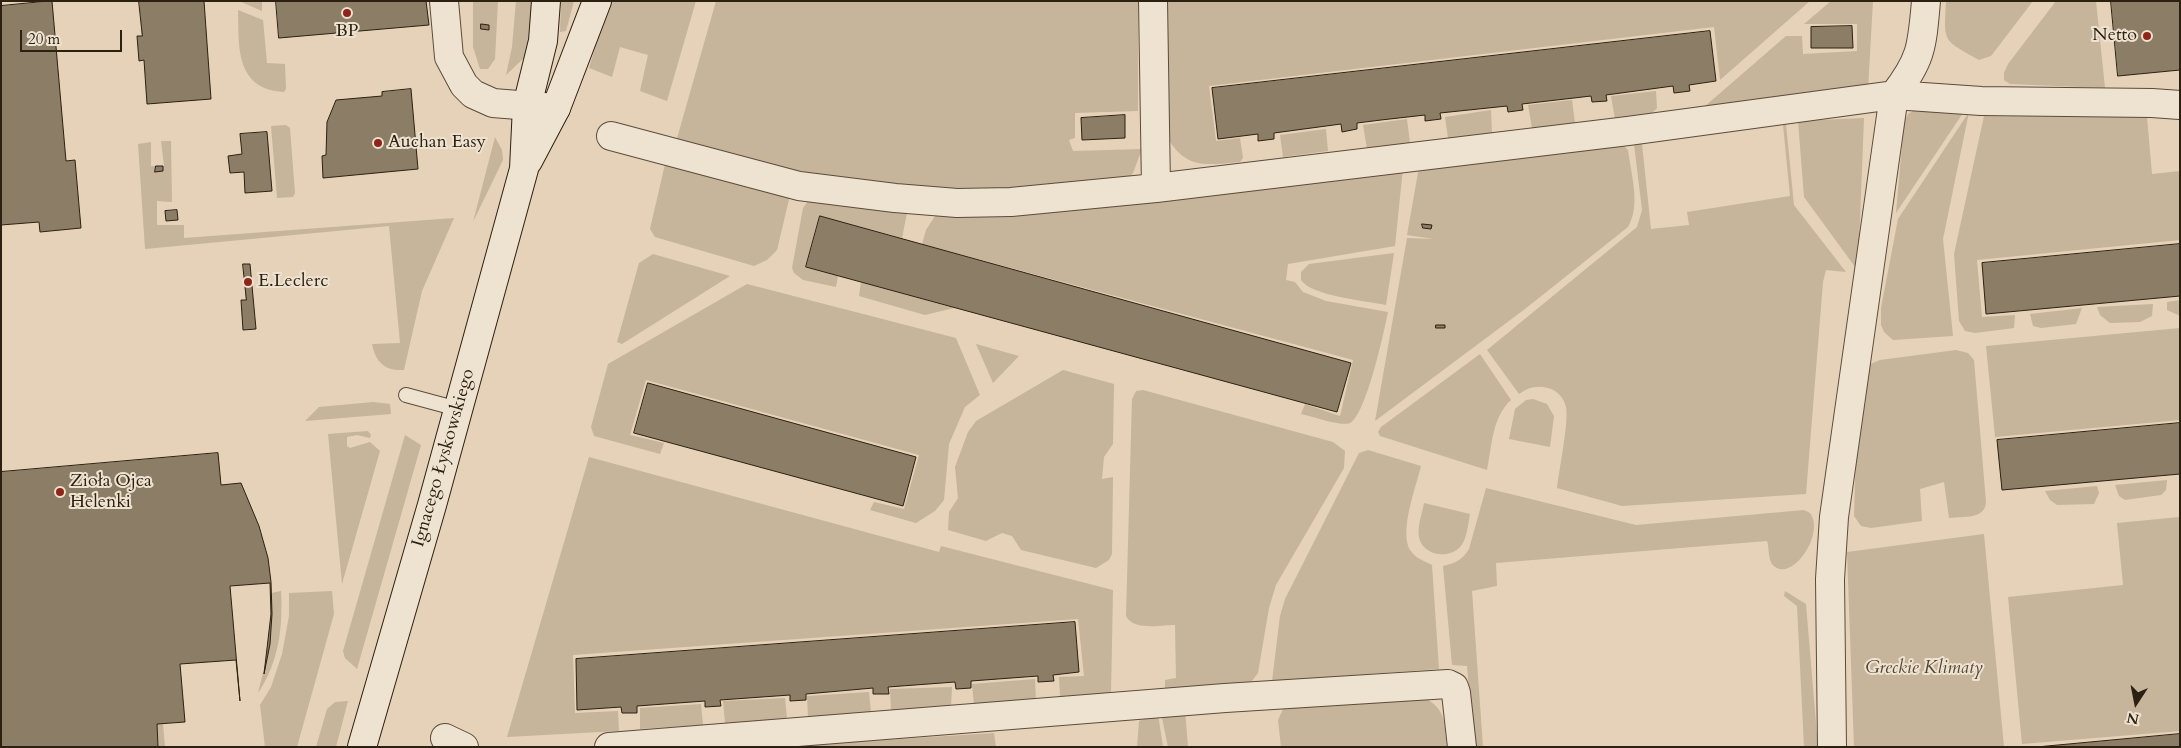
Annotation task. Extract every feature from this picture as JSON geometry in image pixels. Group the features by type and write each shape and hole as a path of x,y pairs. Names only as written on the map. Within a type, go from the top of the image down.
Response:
{"street":[{"path":"444,1 443,58 473,94 494,102 556,108"},
{"name":"Ignacego Łyskowskiego","path":"524,169 527,106 543,41 546,1"},
{"name":"Ignacego Łyskowskiego","path":"362,747 524,169 556,108 597,1"},
{"path":"1153,1 1156,188"},
{"path":"1832,747 1830,579 1834,517 1894,95 1912,73 1919,56 1926,1"},
{"path":"610,136 799,186 895,198 957,203 1011,202 1156,188 1628,131 1894,95 1980,100 2152,102 2180,105"},
{"path":"608,747 1225,698 1448,684 1454,687 1456,694 1462,747"}],"lane":[{"path":"406,395 458,410"}],"green space":[{"path":"239,1 262,1 262,11"},
{"path":"473,1 498,1 495,59 488,69 480,69 473,47"},
{"path":"516,1 533,1 532,23 527,55 506,75 512,47"},
{"path":"561,1 574,1 566,31 560,32"},
{"path":"609,1 696,1 667,101 640,91 648,55 620,47 612,77 589,68"},
{"path":"716,1 1138,1 1138,111 1075,113 1075,138 1069,140 1073,151 1142,149 1133,173 1126,182 1000,194 771,173 674,149"},
{"path":"1164,1 1810,1 1720,80 1714,27 1209,86 1216,141 1240,138 1243,158 1240,162 1207,164 1189,160 1173,146 1166,135"},
{"path":"1831,1 1873,1 1868,89 1704,107 1786,36 1802,36 1803,54 1857,51 1857,24 1804,24"},
{"path":"1946,1 2033,1 1991,56 1979,60 1958,48 1948,38 1945,25"},
{"path":"2056,1 2096,1 2105,88 2010,84 2004,80 2004,73 2008,64"},
{"path":"238,10 263,20 267,63 285,64 286,89 284,92 268,89 256,83 248,74 240,51"},
{"path":"1656,91 1657,108 1651,114 1615,119 1611,96"},
{"path":"1572,100 1575,123 1532,128 1528,105"},
{"path":"1916,109 1963,113 1896,213 1904,122 1908,114"},
{"path":"1491,110 1492,133 1448,138 1445,117"},
{"path":"1969,112 1943,239 1953,336 1893,340 1884,332 1881,325 1881,308 1898,219"},
{"path":"1984,116 2147,117 2152,174 2180,171 2180,240 1977,260 1982,317 2015,315 2014,328 1975,333 1965,331 1959,321 1954,254"},
{"path":"1864,118 1858,271 1804,197 1798,121"},
{"path":"1407,119 1410,143 1367,149 1363,125"},
{"path":"1786,124 1794,205 1846,272 1826,270 1823,282 1806,494 1622,506 1557,488 1567,414 1564,401 1560,395 1544,387 1533,387 1519,394 1487,350 1637,227 1642,210 1634,144 1642,144 1651,229 1689,225 1687,212 1790,196 1783,125"},
{"path":"286,125 290,128 295,193 293,197 277,198 271,126"},
{"path":"1326,129 1328,151 1283,157 1280,135"},
{"path":"495,137 502,150 503,160 473,222"},
{"path":"161,141 171,141 172,202 157,201 157,225 184,225 184,238 454,218 422,291 404,370 392,369 382,364 376,356 372,344 400,343 389,226 145,249 138,144 151,142 151,166 164,166"},
{"path":"1622,144 1628,150 1635,199 1632,218 1628,227 1525,309 1375,421 1407,238 1434,239 1407,235 1419,167"},
{"path":"665,164 791,191 777,250 767,260 754,266 655,237 650,229"},
{"path":"1403,168 1395,246 1288,264 1286,280 1295,282 1303,292 1326,301 1388,312 1368,390 1356,417 1346,424 1301,414 1305,404 1340,416 1353,360 922,244 926,230 937,213"},
{"path":"811,197 908,208 902,238 820,216 806,267 838,276 836,287 803,280 794,273 792,268 803,208"},
{"path":"1394,253 1386,305 1327,294 1307,286 1301,280 1301,272 1309,264"},
{"path":"653,254 730,276 622,344 617,342 639,263"},
{"path":"861,282 954,308 925,315 859,296"},
{"path":"747,284 956,338 980,395 965,407 949,444 944,500 935,511 916,523 870,510 874,502 904,509 919,455 646,380 630,435 664,443 660,454 594,436 591,427 608,364"},
{"path":"2180,300 2180,316 2167,310 2167,302"},
{"path":"2153,304 2152,316 2140,322 2110,323 2100,315 2097,307"},
{"path":"2082,308 2076,324 2041,328 2033,326 2030,314"},
{"path":"2180,328 2180,420 1995,437 1986,346"},
{"path":"976,344 1019,356 993,383"},
{"path":"1956,350 1968,353 1974,360 1985,508 1982,512 1972,516 1949,518 1944,482 1920,489 1922,521 1871,528 1861,526 1854,516 1858,385 1868,365 1880,360"},
{"path":"1480,354 1511,400 1496,423 1487,470 1380,436 1378,432 1381,427"},
{"path":"1063,370 1114,384 1113,444 1104,457 1102,479 1113,477 1112,554 1109,560 1096,568 1021,550 1012,536 1002,533 986,541 948,530 949,512 958,498 955,467 968,432 976,421"},
{"path":"1143,390 1333,442 1345,451 1344,468 1276,585 1269,608 1258,673 1252,681 1247,683 1165,691 1165,680 1176,678 1175,625 1135,624 1126,616 1132,399 1136,391"},
{"path":"1533,399 1547,404 1554,416 1550,447 1509,439 1515,409 1526,400"},
{"path":"373,402 390,404 391,414 305,421 319,407"},
{"path":"368,431 371,435 370,438 357,435 347,437 347,446 350,448 370,442 380,451 342,584 328,434"},
{"path":"405,435 421,445 357,669 345,658 343,651"},
{"path":"1368,450 1421,466 1406,532 1410,550 1414,555 1432,565 1439,669 1272,681 1280,616 1285,599 1359,453"},
{"path":"589,457 939,552 941,546 1113,590 1111,695 1064,700 1060,696 1059,677 1084,676 1078,619 573,655 575,713 618,711 619,731 507,737"},
{"path":"2167,480 2166,490 2161,495 2125,500 2119,496 2115,485"},
{"path":"2097,486 2099,493 2094,504 2057,505 2050,500 2045,491"},
{"path":"1486,488 1636,525 1804,510 1810,513 1814,522 1813,533 1804,555 1788,568 1779,569 1772,564 1767,541 1496,563 1497,586 1472,591 1483,747 1474,747 1467,666 1452,665 1443,566 1452,564 1464,556 1469,549"},
{"path":"1424,503 1470,514 1464,540 1455,551 1436,554 1430,552 1421,543 1419,529"},
{"path":"2180,517 2180,731 2022,744 2008,597 2123,585 2117,523"},
{"name":"Greckie Klimaty","path":"1984,534 2004,747 1854,747 1847,552"},
{"path":"281,591 281,618 278,644 271,669 258,693 270,644 271,593"},
{"path":"332,591 334,614 297,747 265,747 260,705 271,687 282,654 289,616 289,593"},
{"path":"1785,591 1806,604 1818,747 1804,747 1797,606 1784,596"},
{"path":"1035,679 1036,701 974,705 972,684"},
{"path":"952,687 951,707 891,711 890,689"},
{"path":"869,692 871,713 808,717 807,696"},
{"path":"1418,695 1439,709 1444,721 1447,747 1281,747 1278,720 1284,707"},
{"path":"785,698 787,719 725,723 723,701"},
{"path":"348,701 336,747 316,747 327,709 335,702"},
{"path":"701,704 703,725 640,729 640,708"},
{"path":"1185,710 1188,747 1168,747 1161,713"},
{"path":"1158,714 1163,747 1137,747 1139,721"},
{"path":"157,724 163,724 165,747 158,747"},
{"path":"994,733 996,747 775,747"}],"building":[{"path":"52,1 66,161 75,160 81,228 40,232 39,222 1,225 1,6"},
{"path":"139,1 204,1 211,99 147,104 144,60 139,61 137,36 142,36"},
{"path":"276,1 426,1 429,25 279,38"},
{"name":"Netto","path":"2111,1 2180,1 2180,70 2118,76"},
{"path":"481,24 489,25 489,30 481,29"},
{"path":"1852,26 1853,48 1811,48 1811,27"},
{"path":"1710,31 1716,81 1689,85 1690,91 1674,93 1673,86 1606,95 1607,101 1592,102 1591,96 1522,104 1523,110 1508,112 1507,106 1440,113 1441,119 1425,121 1425,115 1357,123 1357,129 1342,132 1341,124 1274,133 1274,139 1258,141 1258,134 1218,139 1212,88"},
{"path":"411,89 418,169 323,178 322,156 326,155 327,122 336,100 382,96 382,92"},
{"path":"1125,115 1125,138 1082,140 1081,118"},
{"path":"267,132 272,191 245,193 244,172 230,173 228,156 242,154 240,134"},
{"path":"156,166 163,166 163,171 155,172"},
{"path":"177,210 178,220 166,221 165,211"},
{"path":"820,216 1351,363 1337,412 806,267"},
{"path":"1422,224 1432,225 1431,229 1423,228"},
{"path":"2180,244 2180,296 1986,314 1982,263"},
{"name":"E.Leclerc","path":"243,264 250,264 256,329 243,330 241,300 246,300"},
{"path":"1436,325 1445,325 1445,328 1436,328"},
{"path":"648,383 916,457 903,506 634,433"},
{"path":"2180,423 2180,474 2002,490 1997,440"},
{"path":"218,453 221,485 241,483 259,526 268,558 271,582 272,614 270,644 264,674 271,614 270,583 230,586 240,701 236,660 180,664 185,722 157,724 158,747 1,747 1,472"},
{"path":"1075,622 1079,672 1053,675 1054,681 1038,682 1038,676 971,681 971,688 956,689 955,682 888,687 889,694 873,694 873,688 806,694 806,700 790,701 790,695 720,700 721,706 705,707 705,701 637,706 637,713 622,713 621,707 577,710 576,659"},
{"path":"2180,734 2180,747 2037,747"}],"place":[{"name":"BP","path":"347,13"},
{"name":"Netto","path":"2147,36"},
{"name":"Auchan Easy","path":"378,143"},
{"name":"E.Leclerc","path":"248,282"},
{"name":"Zioła Ojca Helenki","path":"60,492"}]}
